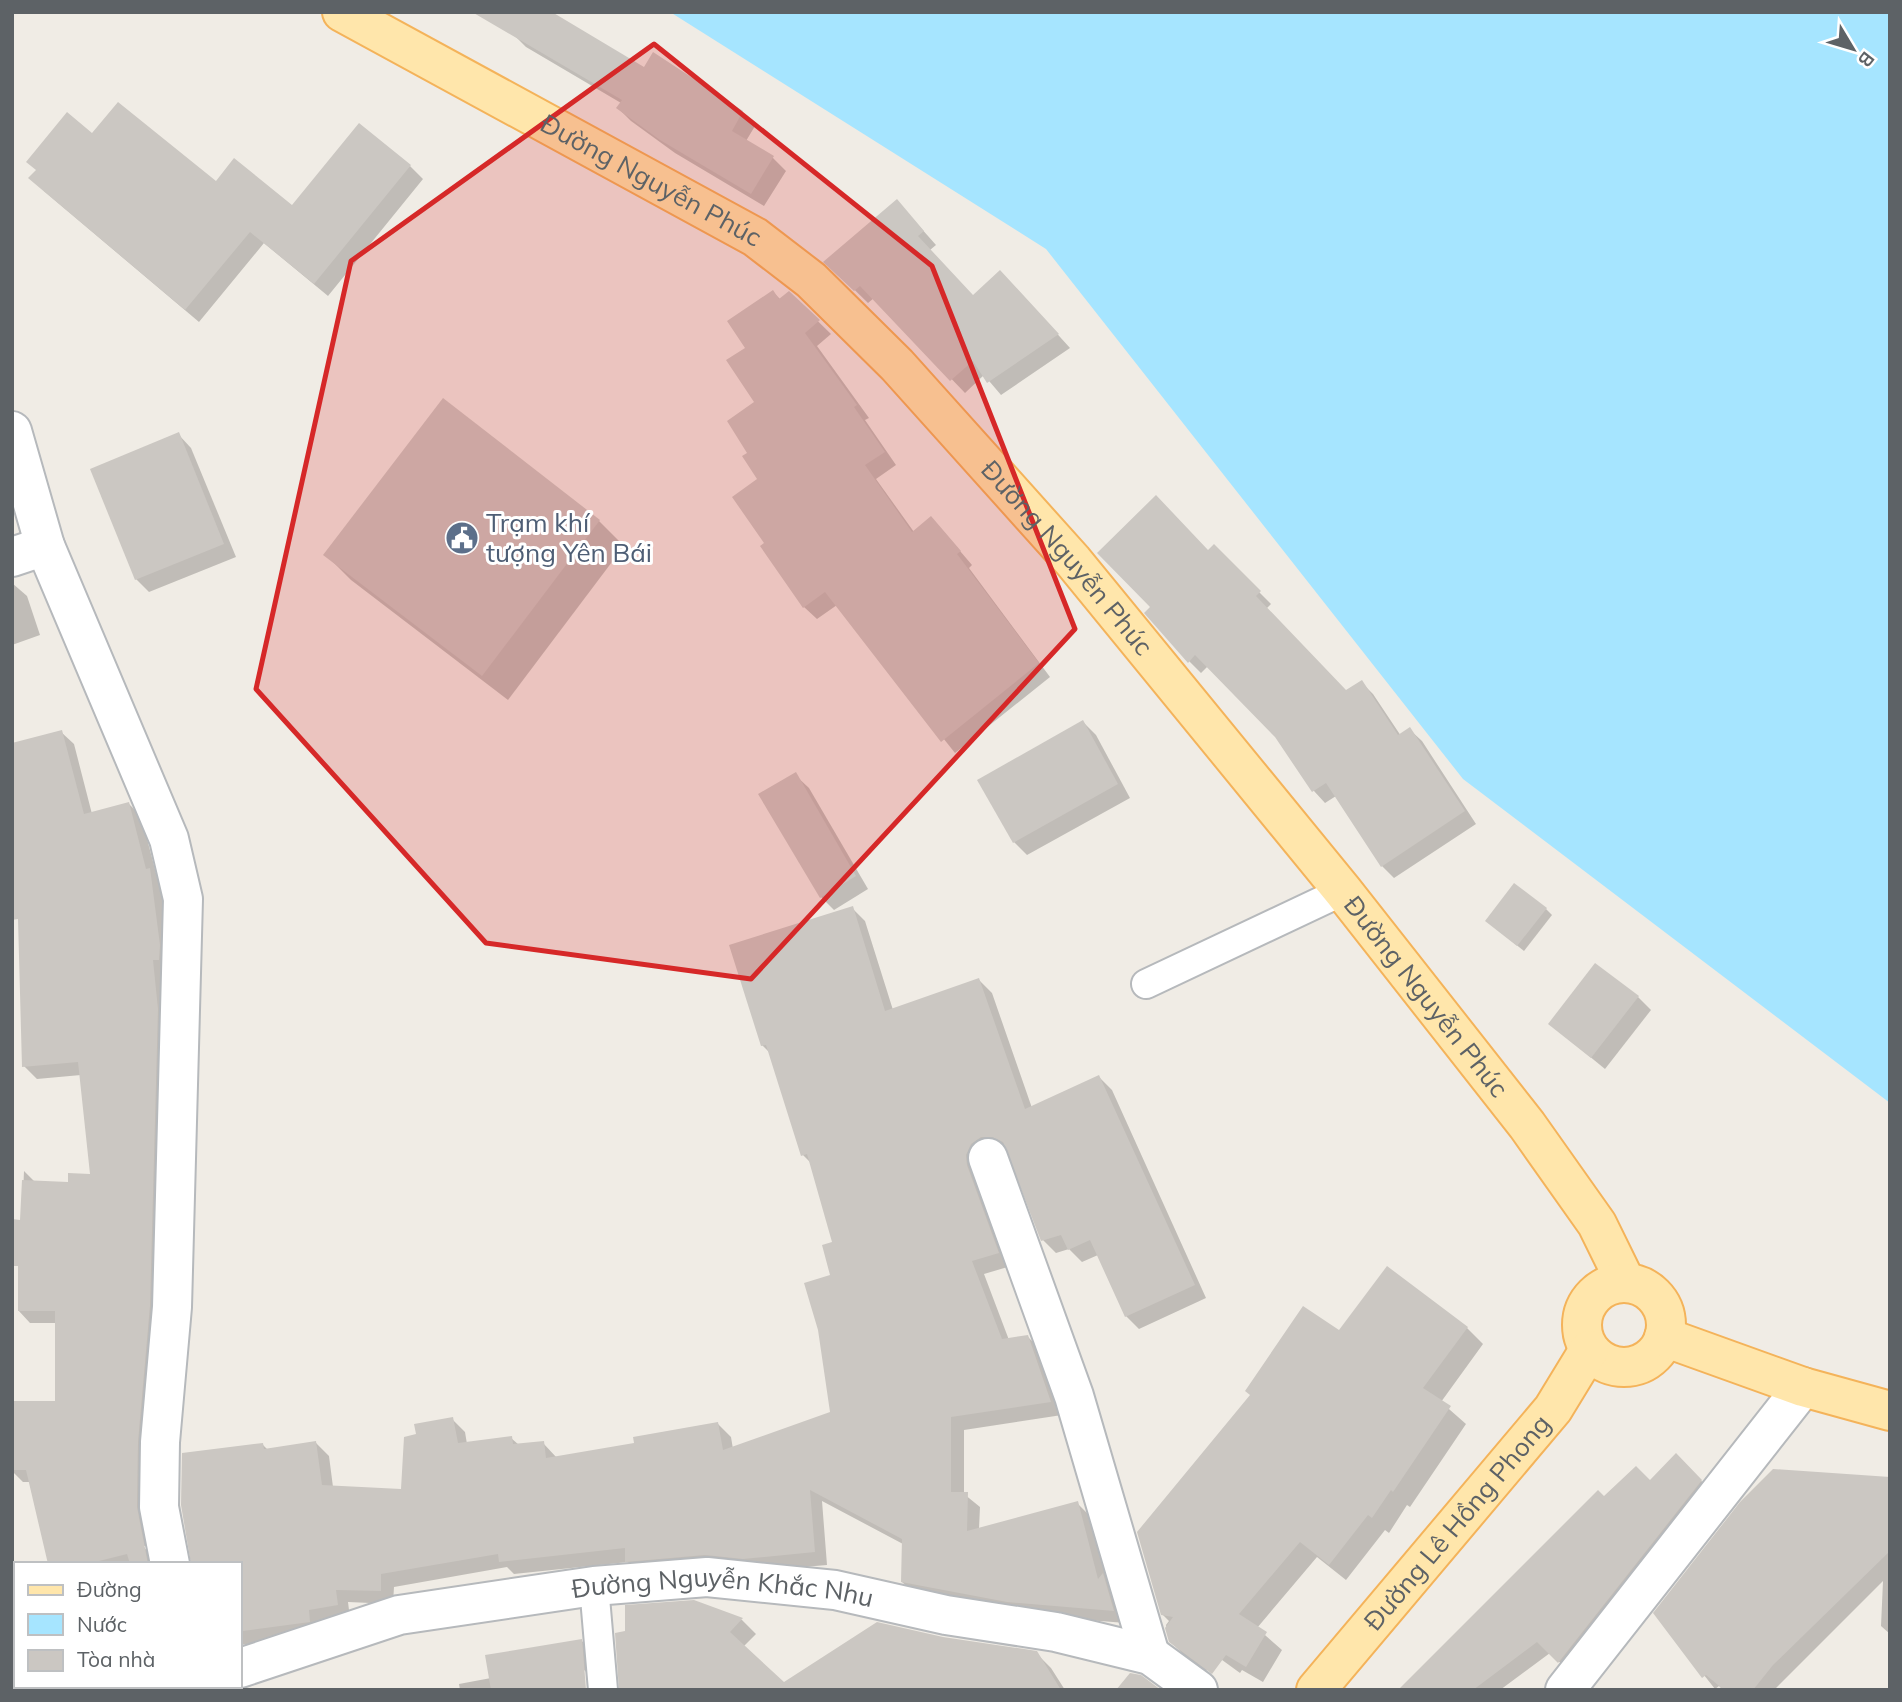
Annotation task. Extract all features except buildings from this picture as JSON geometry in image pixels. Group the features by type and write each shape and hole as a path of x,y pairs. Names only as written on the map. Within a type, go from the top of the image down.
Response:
{"main road":[{"name":"Đường Nguyễn Phúc","path":"342,12 755,237 811,280 897,365 1073,561 1343,891 1527,1125 1597,1224 1626,1283"},
{"path":"1626,1283 1644,1288 1658,1300 1665,1318 1664,1337 1655,1354 1640,1365 1622,1368 1603,1362 1589,1350 1582,1333 1583,1314 1592,1297 1607,1286 1626,1283"},
{"path":"1664,1337 1803,1387 1890,1411"},
{"name":"Đường Lê Hồng Phong","path":"1317,1690 1553,1409 1589,1350"}],"street":[{"path":"12,431 29,551 169,839 183,899 172,1307 160,1442 159,1507 170,1562"},
{"path":"988,1158 1074,1396 1150,1655"},
{"path":"1564,1690 1803,1387"},
{"name":"Đường Nguyễn Khắc Nhu","path":"242,1667 399,1615 594,1586 707,1577 835,1590 946,1615 1056,1632 1150,1655 1198,1690"}],"lane":[{"path":"1146,984 1343,891"},
{"path":"594,1586 603,1690"}],"highlighted area":[{"path":"654,44 932,266 1075,629 751,979 486,943 256,689 351,261"}],"water":[{"path":"670,12 1890,12 1890,1103 1463,779 1046,249"}],"place":[{"name":"Trạm khí tượng Yên Bái","path":"462,538"}]}
